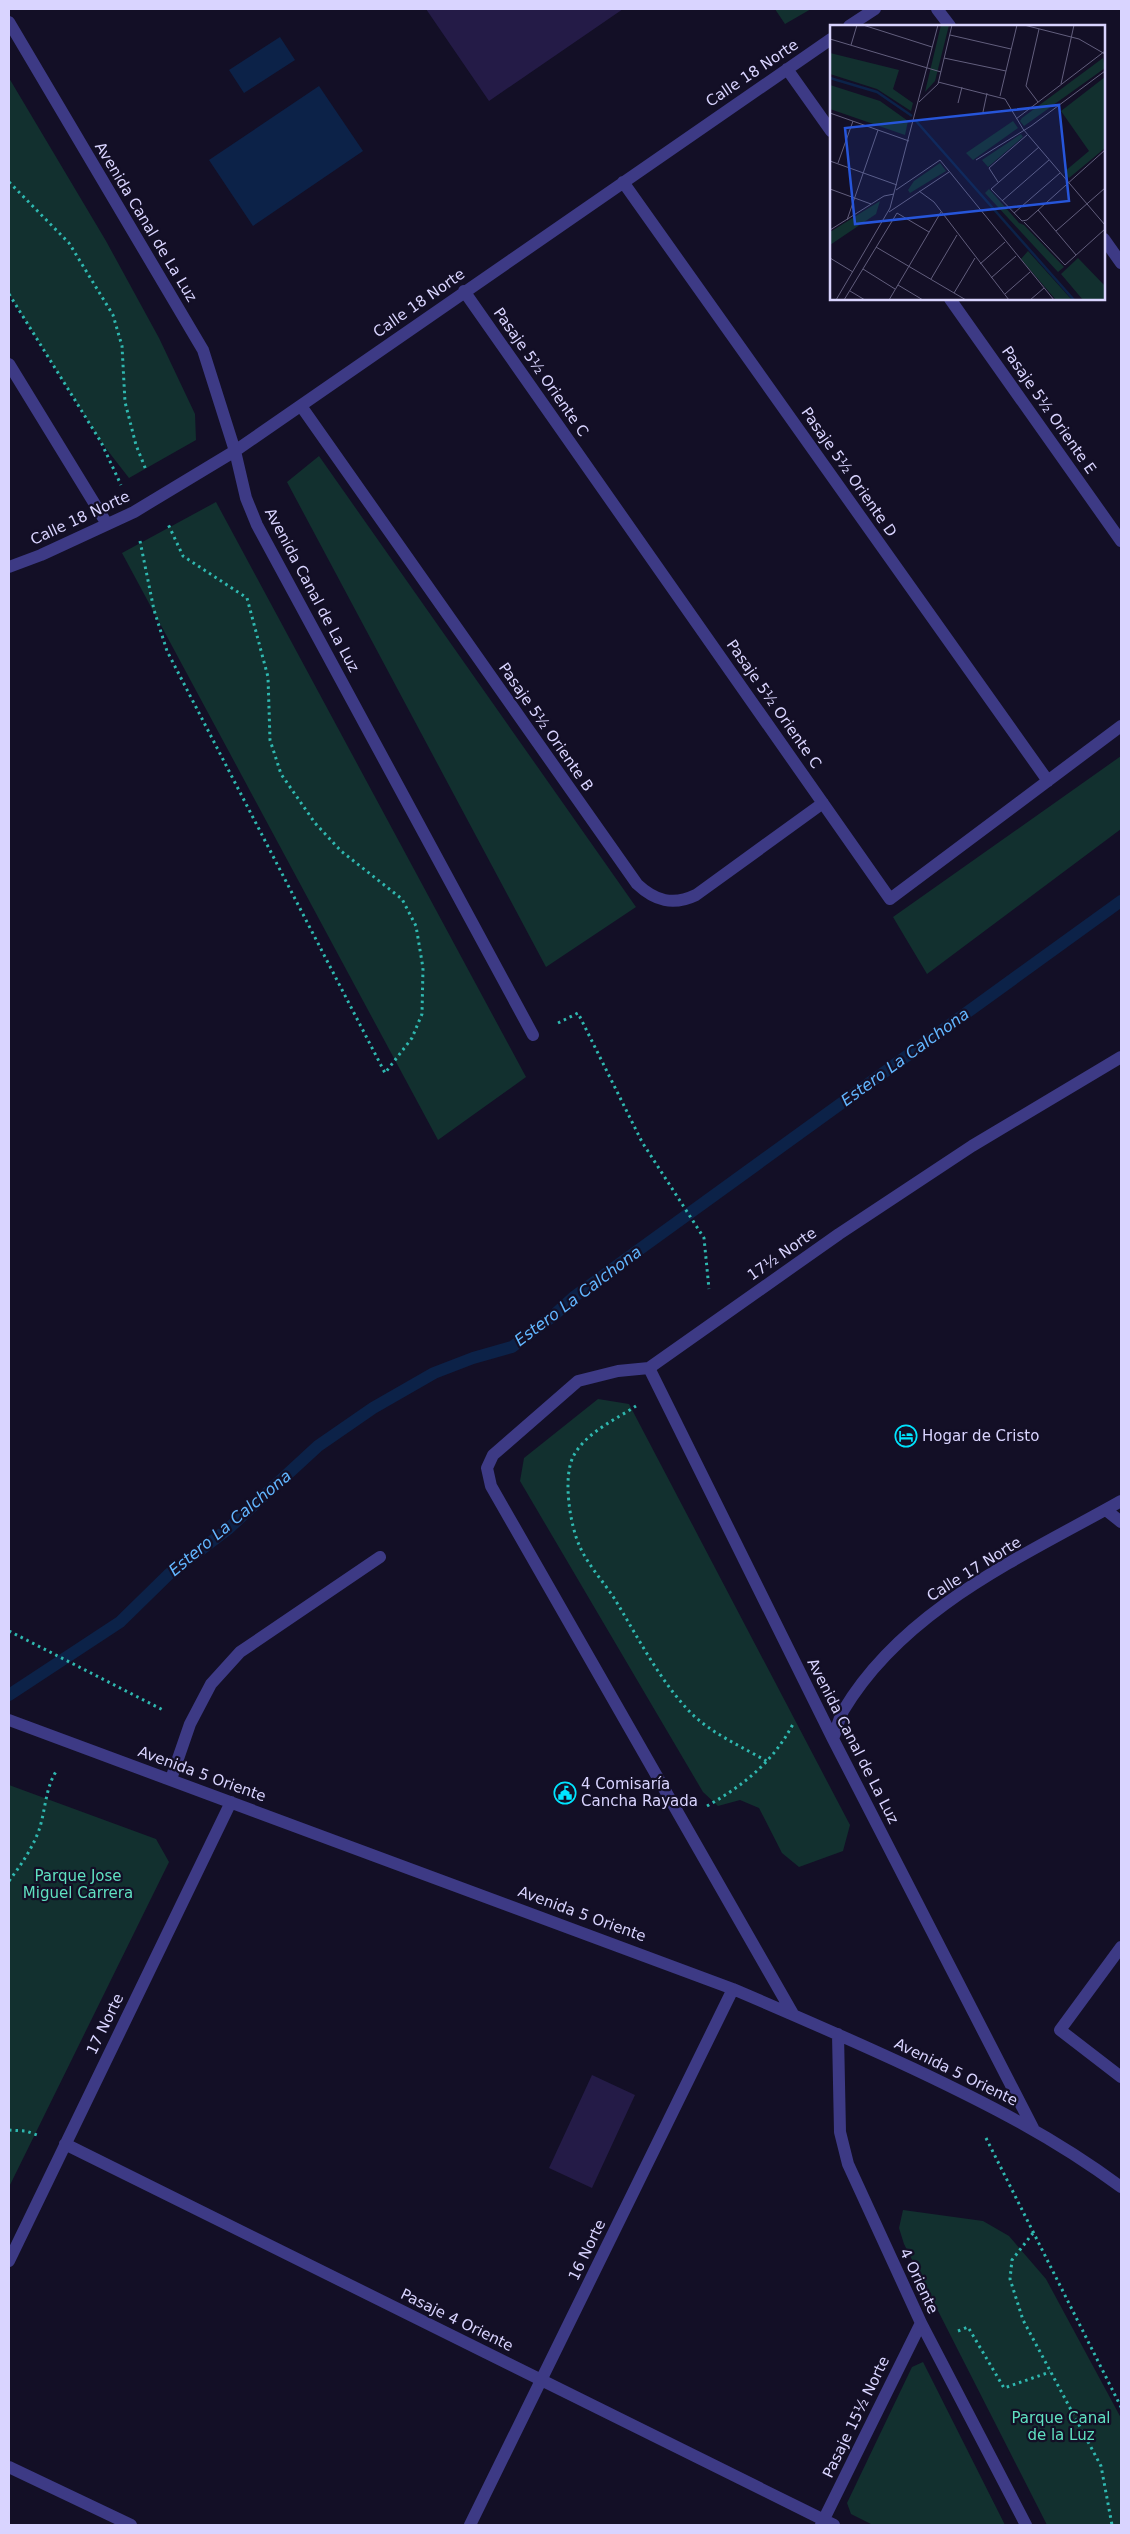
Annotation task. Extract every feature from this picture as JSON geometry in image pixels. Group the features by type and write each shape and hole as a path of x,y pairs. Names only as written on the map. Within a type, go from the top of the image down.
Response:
{"street":[{"path":"851,25 875,9"},
{"path":"937,9 949,25"},
{"name":"Avenida Canal de La Luz","path":"9,22 204,350 235,451 246,498 257,525 533,1035"},
{"name":"Calle 18 Norte","path":"9,567 41,555 134,512 235,451 830,40"},
{"path":"787,69 830,130"},
{"name":"Pasaje 5½ Oriente D","path":"623,182 1048,781"},
{"path":"1105,240 1121,263"},
{"name":"Pasaje 5½ Oriente C","path":"464,291 890,899 1121,726"},
{"name":"Pasaje 5½ Oriente E","path":"951,300 1121,541"},
{"path":"9,364 107,524"},
{"name":"Pasaje 5½ Oriente B","path":"301,406 637,884 648,895 663,901 674,902 696,895 823,803"},
{"name":"17½ Norte","path":"682,1820 491,1486 487,1468 493,1455 578,1381 618,1372 649,1368 712,1322 972,1146 1121,1057"},
{"name":"Avenida Canal de La Luz","path":"649,1368 833,1739 1033,2128"},
{"name":"Calle 17 Norte","path":"833,1739 843,1712 869,1676 899,1642 936,1610 977,1582 1121,1501"},
{"path":"1106,1510 1121,1522"},
{"path":"171,1779 190,1724 211,1684 240,1652 380,1557"},
{"name":"Avenida 5 Oriente","path":"9,1720 733,1989 794,2014 963,2092 1033,2128 1065,2147 1121,2187"},
{"name":"17 Norte","path":"9,2261 231,1802"},
{"path":"682,1820 794,2014"},
{"path":"1121,1947 1060,2030 1121,2076"},
{"name":"16 Norte","path":"470,2525 733,1989"},
{"name":"4 Oriente","path":"838,2034 840,2132 848,2164 920,2323 1026,2525"},
{"name":"Pasaje 4 Oriente","path":"65,2144 826,2523"},
{"name":"Pasaje 15½ Norte","path":"826,2523 920,2323"},
{"path":"9,2466 131,2525"}],"path":[{"path":"9,182 69,243 113,315 122,346 125,402 136,445 183,556 247,598 268,677 270,740 281,774 315,823 341,851 402,899 416,926 423,968 422,1014 412,1038 385,1073 168,651 154,610 134,512 101,442 9,294"},
{"path":"533,1035 578,1013 642,1142 704,1238 712,1322"},
{"path":"659,1390 590,1436 574,1456 568,1483 570,1509 580,1547 636,1634 661,1677 692,1714 719,1734 768,1762"},
{"path":"9,1631 190,1724"},
{"path":"682,1820 748,1781 768,1762 788,1733 810,1692"},
{"path":"9,1881 25,1859 38,1830 49,1781 74,1744"},
{"path":"963,2092 1121,2407"},
{"path":"1033,2233 1012,2260 1010,2280 1023,2320 1101,2466 1112,2525"},
{"path":"962,2338 958,2330 968,2327 1004,2388 1050,2372"}],"green space":[{"path":"775,9 811,9 785,24"},
{"path":"9,78 106,241 159,338 195,414 196,440 129,478 101,442 9,294"},
{"path":"319,456 636,907 546,967 287,482"},
{"path":"216,502 526,1077 438,1140 122,553"},
{"path":"1121,756 1121,829 927,974 893,917"},
{"path":"598,1399 629,1404 850,1825 843,1851 799,1867 782,1853 759,1808 740,1800 718,1806 703,1792 520,1481 524,1458"},
{"name":"Parque Jose Miguel Carrera","path":"9,1785 156,1839 169,1862 9,2187"},
{"name":"Parque Canal de la Luz","path":"903,2210 983,2221 1009,2236 1046,2279 1121,2418 1121,2525 1047,2525 904,2244 899,2228"},
{"path":"923,2362 1005,2525 873,2525 851,2514 847,2503 912,2367"}],"water":[{"path":"280,37 295,60 244,93 229,70"},
{"path":"319,86 363,151 253,226 209,160"}],"building":[{"path":"426,9 623,9 489,101"},
{"path":"592,2075 635,2095 592,2188 549,2168"}],"waterway":[{"name":"Estero La Calchona","path":"9,1695 120,1622 169,1574 228,1529 318,1446 373,1408 434,1373 473,1358 512,1347 553,1316 575,1296 1121,901"}],"place":[{"name":"Hogar de Cristo","path":"906,1436"},
{"name":"4 Comisaría Cancha Rayada","path":"565,1793"}]}
